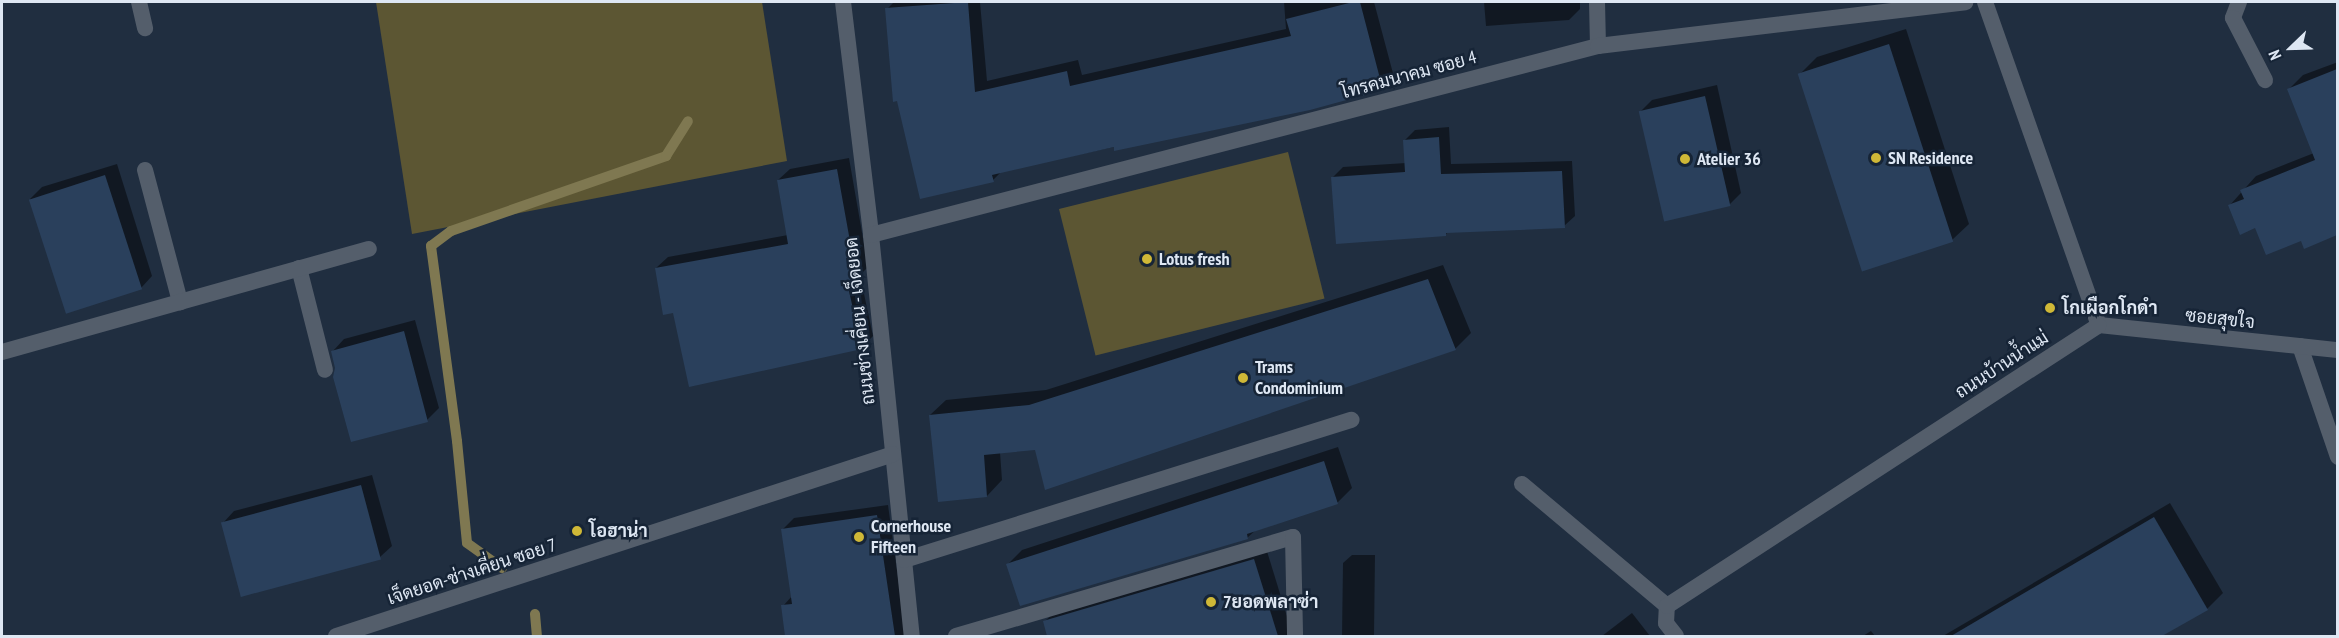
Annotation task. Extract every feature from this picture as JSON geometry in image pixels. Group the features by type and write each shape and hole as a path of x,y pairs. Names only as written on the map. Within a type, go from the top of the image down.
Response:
{"street":[{"path":"139,2 146,28"},
{"name":"ถนนช่างเคี่ยน - เจ็ดยอด","path":"843,2 871,235 912,636"},
{"path":"1597,2 1598,46"},
{"name":"โทรคมนาคม ซอย 4","path":"871,235 1598,46 1965,2"},
{"path":"1985,2 2099,325"},
{"path":"2240,2 2233,18 2265,80"},
{"path":"145,170 180,302"},
{"path":"2,352 369,249"},
{"path":"299,268 325,370"},
{"name":"ซอยสุขใจ","path":"2099,325 2337,350"},
{"name":"ถนนบ้านน้ำแม่","path":"1667,606 2099,325"},
{"path":"2300,346 2337,458"},
{"path":"904,560 1352,420"},
{"name":"เจ็ดยอด-ช่างเคี่ยน ซอย 7","path":"336,636 893,454"},
{"path":"1522,484 1667,606 1666,623 1676,636"},
{"path":"956,636 1015,628 1293,537 1295,636"}],"shaded area":[{"path":"376,2 762,2 787,161 412,234"},
{"path":"1288,152 1325,299 1096,356 1059,209"}],"building":[{"path":"968,2 975,92 1067,71 1070,86 1291,36 1286,19 1353,2 1360,2 1383,90 1310,110 1114,151 1114,147 992,175 994,182 920,199 897,101 893,102 885,8"},
{"name":"SN Residence","path":"1889,44 1953,242 1862,271 1798,74"},
{"path":"2337,69 2337,235 2304,249 2301,241 2266,255 2255,228 2240,235 2228,205 2244,199 2240,190 2315,160 2287,89"},
{"name":"Atelier 36","path":"1705,96 1730,206 1664,221 1639,111"},
{"path":"1439,137 1441,174 1562,171 1565,228 1446,233 1446,236 1336,244 1331,177 1405,172 1403,140"},
{"path":"837,169 857,280 847,282 862,349 689,387 673,313 663,315 655,268 788,244 777,180"},
{"path":"105,175 142,289 66,314 29,200"},
{"name":"Trams Condominium","path":"1428,279 1456,350 1045,490 1035,450 984,455 987,497 938,502 929,415 1029,405"},
{"path":"404,331 428,422 351,442 333,377 335,368 331,351"},
{"path":"1324,461 1338,504 1247,534 1248,539 1020,606 1006,564"},
{"path":"361,485 381,559 241,597 221,523"},
{"path":"877,515 895,636 785,636 781,605 792,604 781,529"},
{"path":"2154,517 2208,610 2162,636 1951,636"},
{"name":"7ยอดพลาซ่า","path":"1254,559 1278,636 1047,636 1043,621"}],"waterway":[{"path":"502,568 467,543 457,441 431,246 451,231 666,156 688,121"},
{"path":"535,614 537,636"}],"place":[{"name":"SN Residence","path":"1876,158"},
{"name":"Atelier 36","path":"1685,159"},
{"name":"Lotus fresh","path":"1147,259"},
{"name":"โกเผือกโกดำ","path":"2050,308"},
{"name":"Trams Condominium","path":"1243,378"},
{"name":"โอฮาน่า","path":"577,531"},
{"name":"Cornerhouse Fifteen","path":"859,537"},
{"name":"7ยอดพลาซ่า","path":"1211,602"}]}
